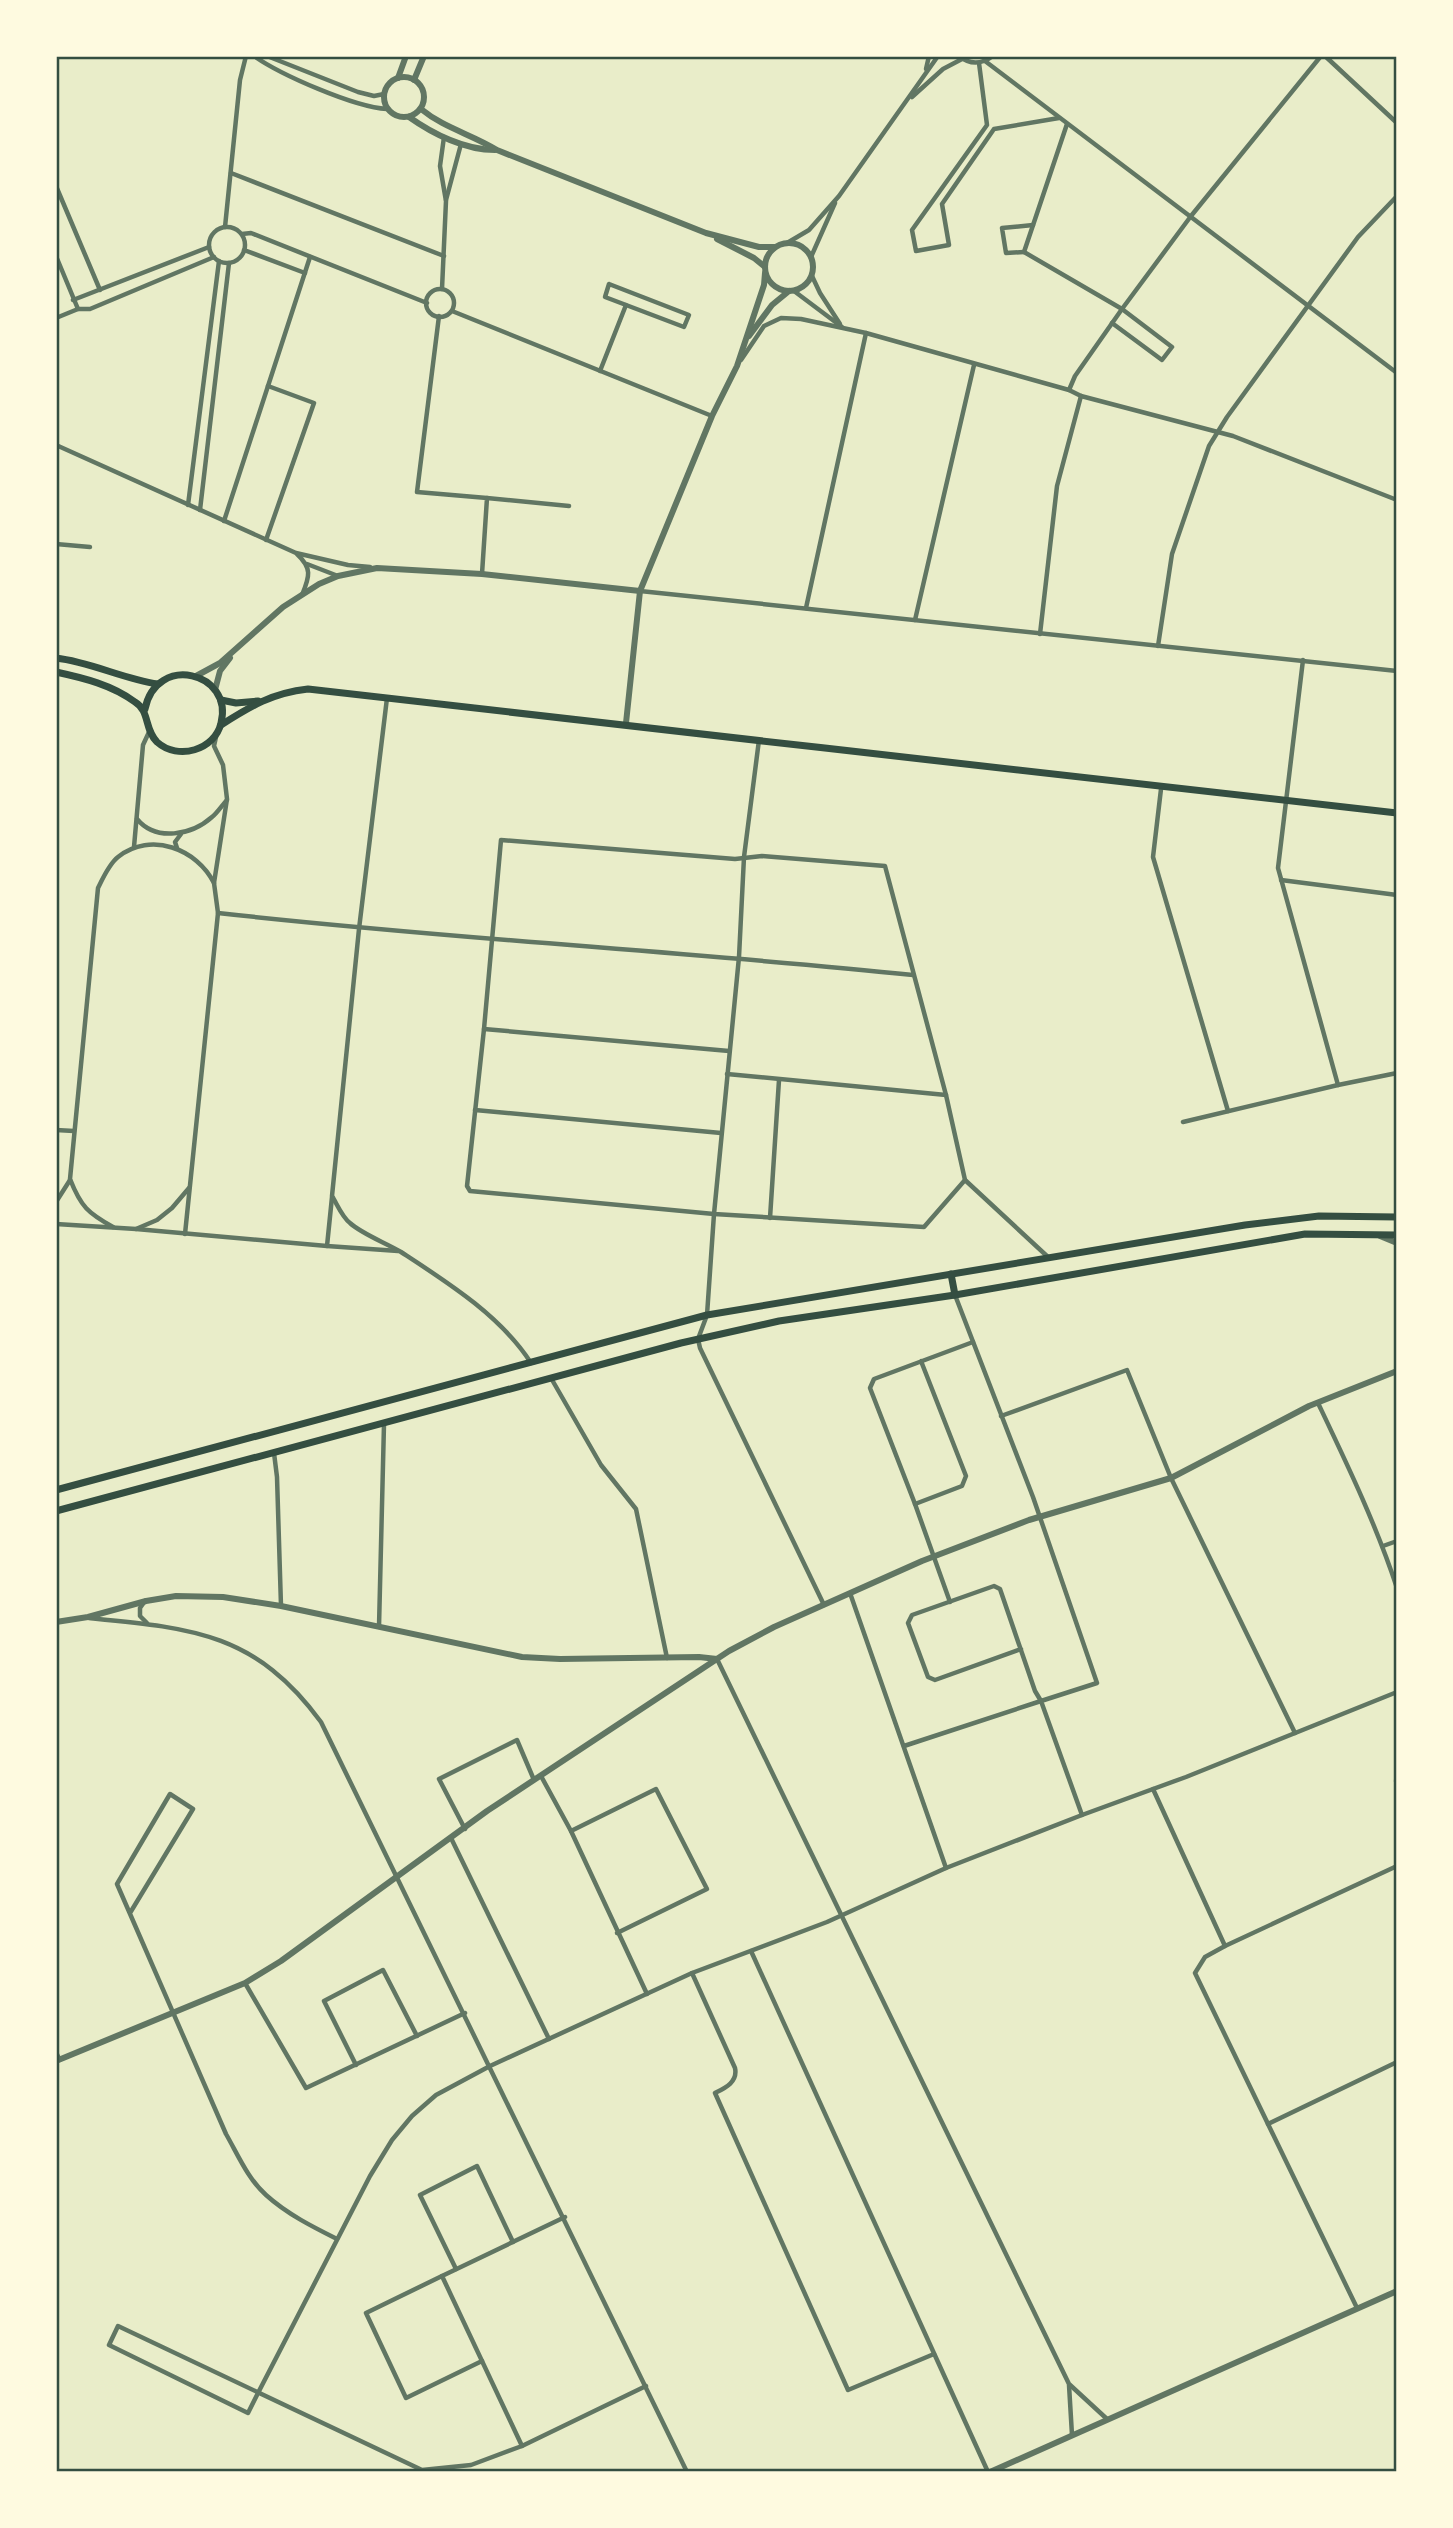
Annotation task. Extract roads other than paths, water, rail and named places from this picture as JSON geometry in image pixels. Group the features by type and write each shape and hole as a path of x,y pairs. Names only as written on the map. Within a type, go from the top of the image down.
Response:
{"main road":[{"path":"56,658 158,684"},
{"path":"56,672 118,691 145,709"},
{"path":"183,674 196,676 207,681 215,690 223,712 221,725 216,736 194,751 168,749 157,742 149,731 145,709 149,695 158,684 170,677 183,674"},
{"path":"221,725 259,701 283,691 308,689 625,723 1161,789 1397,813"},
{"path":"220,700 236,704 259,701"},
{"path":"56,1490 707,1315 1245,1225 1319,1216 1397,1217"},
{"path":"1245,1225 1248,1243"},
{"path":"56,1511 698,1339 779,1321 955,1295 1305,1234 1397,1235"},
{"path":"951,1274 955,1295"}],"street":[{"path":"225,227 240,80 246,56"},
{"path":"254,56 271,68 354,102 371,108 387,109"},
{"path":"267,56 358,92 374,96 384,94"},
{"path":"398,78 406,56"},
{"path":"414,80 425,56"},
{"path":"923,77 929,56"},
{"path":"706,233 759,247 775,247 788,243 809,230 839,196 938,56"},
{"path":"982,62 993,56"},
{"path":"1069,390 1075,376 1111,323 1191,216 1323,56 1397,123"},
{"path":"908,99 961,57 982,62 1396,370"},
{"path":"982,62 987,125 912,230 916,251 949,245 942,204 994,129"},
{"path":"408,117 421,109 424,99 422,88 414,80 398,78 391,81 384,94 387,109 393,115 408,117 444,137 481,150 497,150"},
{"path":"421,109 438,123 475,136 497,150 706,233 754,258 774,286 791,291 842,327"},
{"path":"987,125 994,129 1059,118"},
{"path":"1024,252 1067,124"},
{"path":"442,289 446,201 440,166 444,137"},
{"path":"446,201 461,143"},
{"path":"231,173 444,256"},
{"path":"56,186 100,290"},
{"path":"839,196 814,247 811,275 842,327"},
{"path":"1158,646 1169,565 1209,446 1217,431 1358,237 1397,196"},
{"path":"1033,225 1002,228 1006,253 1024,252 1122,309 1172,347 1162,360 1111,323"},
{"path":"56,318 78,309 90,309 216,259 229,263 239,259 245,242 242,234 234,228 225,227 216,230 210,238 209,247 216,259 188,505"},
{"path":"242,234 251,233 426,303 430,312 439,316 448,314 454,305 451,295 442,289"},
{"path":"788,243 801,247 811,257"},
{"path":"73,300 209,247"},
{"path":"737,366 764,285 769,253 775,247"},
{"path":"244,250 305,273"},
{"path":"56,256 78,309"},
{"path":"223,521 310,257"},
{"path":"200,510 229,263"},
{"path":"745,341 772,305 807,283 811,275"},
{"path":"609,284 689,315 684,327 626,305 605,297 609,284"},
{"path":"426,303 431,293 442,289"},
{"path":"600,371 626,305"},
{"path":"452,310 712,416"},
{"path":"439,316 417,492 569,506"},
{"path":"625,723 640,591 712,416 737,366 764,326 781,318 801,319 866,333 1069,390 1081,396 1217,431 1397,500"},
{"path":"806,608 866,333"},
{"path":"915,620 974,365"},
{"path":"266,540 314,402 268,386"},
{"path":"1040,634 1057,486 1081,396"},
{"path":"56,445 296,553 348,565 482,574 1397,671"},
{"path":"482,574 487,498"},
{"path":"56,544 90,547"},
{"path":"296,553 306,563 338,576"},
{"path":"302,595 309,579 306,563"},
{"path":"196,676 220,663 283,607 319,584 338,576 377,568"},
{"path":"215,690 220,671 238,648"},
{"path":"1303,660 1278,868 1338,1085"},
{"path":"327,1246 359,929 387,698"},
{"path":"134,847 143,745 149,731"},
{"path":"185,1234 218,913 214,883 227,799 222,765 214,746 216,736"},
{"path":"760,740 744,858 739,957 721,1133 707,1315 698,1339 824,1605"},
{"path":"1161,789 1153,857 1228,1111"},
{"path":"177,848 177,837 212,818 227,799"},
{"path":"137,818 145,829 158,833 184,832"},
{"path":"965,1180 924,1227 714,1214 470,1191 467,1186 501,840 735,859 762,856 885,866 946,1095 965,1180 1049,1257"},
{"path":"113,1227 90,1214 78,1200 70,1179 98,888 117,858 134,847 157,845 177,848 196,859 208,870 214,883"},
{"path":"1281,880 1397,895"},
{"path":"218,913 359,929 739,957 913,975"},
{"path":"484,1029 729,1051"},
{"path":"727,1073 946,1095"},
{"path":"1183,1122 1397,1073"},
{"path":"770,1218 779,1080"},
{"path":"475,1110 721,1133"},
{"path":"56,1130 74,1131"},
{"path":"56,1202 70,1179"},
{"path":"136,1229 157,1220 172,1208 190,1187"},
{"path":"332,1196 349,1223 441,1279 488,1316 519,1345 531,1363"},
{"path":"58,1224 399,1251"},
{"path":"1371,1234 1397,1242"},
{"path":"904,1746 1097,1683 1040,1517 955,1295"},
{"path":"950,1602 870,1388 874,1379 973,1342"},
{"path":"915,1504 962,1486 966,1476 921,1361"},
{"path":"1000,1416 1127,1370 1171,1478 1295,1733"},
{"path":"56,2052 57,2060 245,1983 281,1961 487,1811 717,1659 774,1627 935,1557 1040,1517 1171,1478 1317,1402 1397,1371"},
{"path":"551,1378 601,1465 636,1508 667,1658"},
{"path":"1317,1402 1383,1546 1397,1588"},
{"path":"379,1627 384,1424"},
{"path":"274,1453 281,1606"},
{"path":"1383,1546 1397,1541"},
{"path":"1021,1649 935,1680 928,1676 908,1623 912,1615 994,1586 1000,1589 1082,1815"},
{"path":"850,1594 946,1868"},
{"path":"56,1622 89,1617 146,1601 176,1596 223,1597 281,1606 522,1657 717,1659"},
{"path":"146,1601 140,1608 140,1616 148,1624"},
{"path":"89,1617 187,1629 214,1637 256,1658 284,1678 321,1722 565,2217 687,2472"},
{"path":"717,1659 1069,2384 1107,2419"},
{"path":"646,2386 522,2446 471,2465 422,2470 258,2393 118,2326 109,2345 248,2413 258,2393 337,2239 392,2140 412,2116 436,2095 490,2066 692,1973 842,1915 946,1868 1397,1692"},
{"path":"465,1829 439,1779 517,1740 534,1781"},
{"path":"541,1776 571,1831 647,1994"},
{"path":"571,1831 656,1789 707,1889 617,1933"},
{"path":"1153,1789 1225,1945"},
{"path":"130,1913 193,1809 170,1794 117,1884 226,2134 246,2170 265,2194 286,2211 337,2239"},
{"path":"451,1838 549,2039"},
{"path":"1357,2308 1195,1973 1205,1956 1225,1945 1397,1866"},
{"path":"751,1951 989,2472 1397,2291"},
{"path":"356,2065 324,2001 383,1970 416,2036"},
{"path":"692,1973 735,2068 736,2074 727,2087 715,2093 848,2390 934,2354"},
{"path":"245,1983 306,2088 465,2013"},
{"path":"1268,2124 1397,2062"},
{"path":"456,2269 420,2196 477,2166 513,2242"},
{"path":"482,2361 406,2398 366,2313 565,2217"},
{"path":"442,2276 522,2446"},
{"path":"1069,2384 1072,2435"}]}
